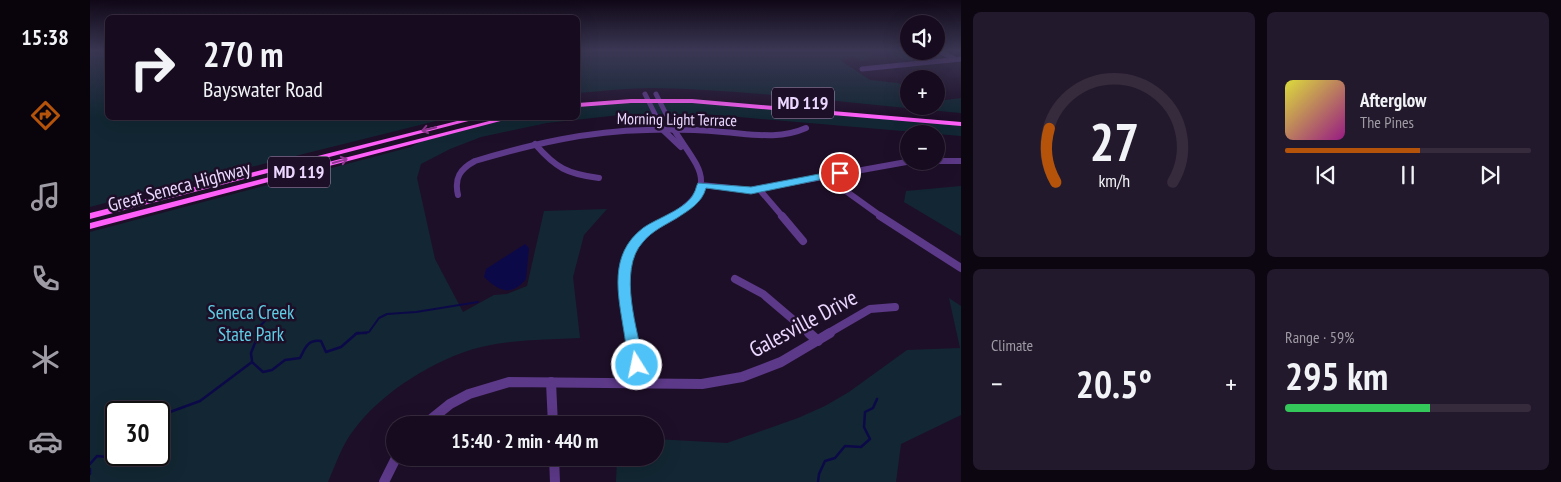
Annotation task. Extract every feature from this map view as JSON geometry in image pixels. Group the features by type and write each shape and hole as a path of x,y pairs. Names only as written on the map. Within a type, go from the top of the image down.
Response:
{"main road":[{"name":"MD 119","path":"580,105 647,97"},
{"name":"MD 119","path":"658,97 961,124"},
{"name":"MD 119","path":"580,98 736,98 961,118"},
{"name":"Great Seneca Highway","path":"90,216 468,120"},
{"name":"Great Seneca Highway","path":"90,226 500,120"}],"street":[{"path":"647,97 662,129 688,152"},
{"path":"641,384 623,286 624,270 628,255 637,240 648,231 690,205 699,195 702,185 701,175 695,162 673,130 658,97"},
{"name":"Morning Light Terrace","path":"458,195 455,181 457,174 466,165 535,144 603,132 662,129 774,135 798,132 806,128"},
{"path":"535,144 552,164 560,170 575,175 600,178"},
{"path":"945,161 961,161"},
{"path":"702,185 737,190 759,189 900,163"},
{"path":"825,176 862,205 961,268"},
{"path":"759,189 803,241"},
{"path":"735,279 763,294 818,341"},
{"name":"Galesville Drive","path":"435,416 450,404 469,394 490,386 509,382 702,384 742,377 781,362 870,309 895,307"},
{"path":"551,382 553,416"},
{"path":"384,482 392,466"},
{"path":"554,466 555,482"}],"green space":[{"path":"90,72 105,72 105,120 440,120 158,190 125,196 124,198 90,207"},
{"path":"580,72 859,72 870,80 900,84 900,108 692,89 645,88 580,93"},
{"path":"961,98 961,113 945,112 945,100"},
{"name":"Seneca Creek State Park","path":"670,100 961,123 961,136 945,135 945,125 900,125 900,131 704,114 629,114 580,119 580,106"},
{"name":"Seneca Creek State Park","path":"501,120 574,120 547,123 481,137 450,149 421,164 417,178 435,259 463,312 494,295 507,294 527,286 544,211 607,209 584,235 573,277 580,338 493,344 464,352 428,368 378,403 364,417 345,443 328,482 90,482 90,232 411,147 426,139"},
{"path":"961,186 961,236 904,202 906,191"},
{"path":"949,298 961,306 961,415 901,444 896,482 616,482 617,466 664,466 664,440 727,443 798,418 825,406 849,392 907,350 960,348"}],"shaded area":[{"path":"525,244 529,248 526,279 520,285 515,289 505,290 494,285 484,277 486,269"}],"waterway":[{"path":"362,333 369,332 379,318 387,314 416,312 478,302"},
{"path":"259,333 258,328 266,320"},
{"path":"252,361 251,353 259,333"},
{"path":"356,334 362,333"},
{"path":"170,412 200,401 252,362 263,372 272,370 285,360 300,358 308,345 313,341 321,341 326,352 341,347 356,334"},
{"path":"818,482 819,474 825,461 835,458 845,446 861,447 870,439 864,427 865,412 873,408 877,399"},
{"path":"90,464 97,456 105,457"},
{"path":"90,469 90,474"}],"route":[{"path":"637,365 623,286 624,270 628,255 637,240 690,205 699,195 702,185 751,190 840,173"}]}
